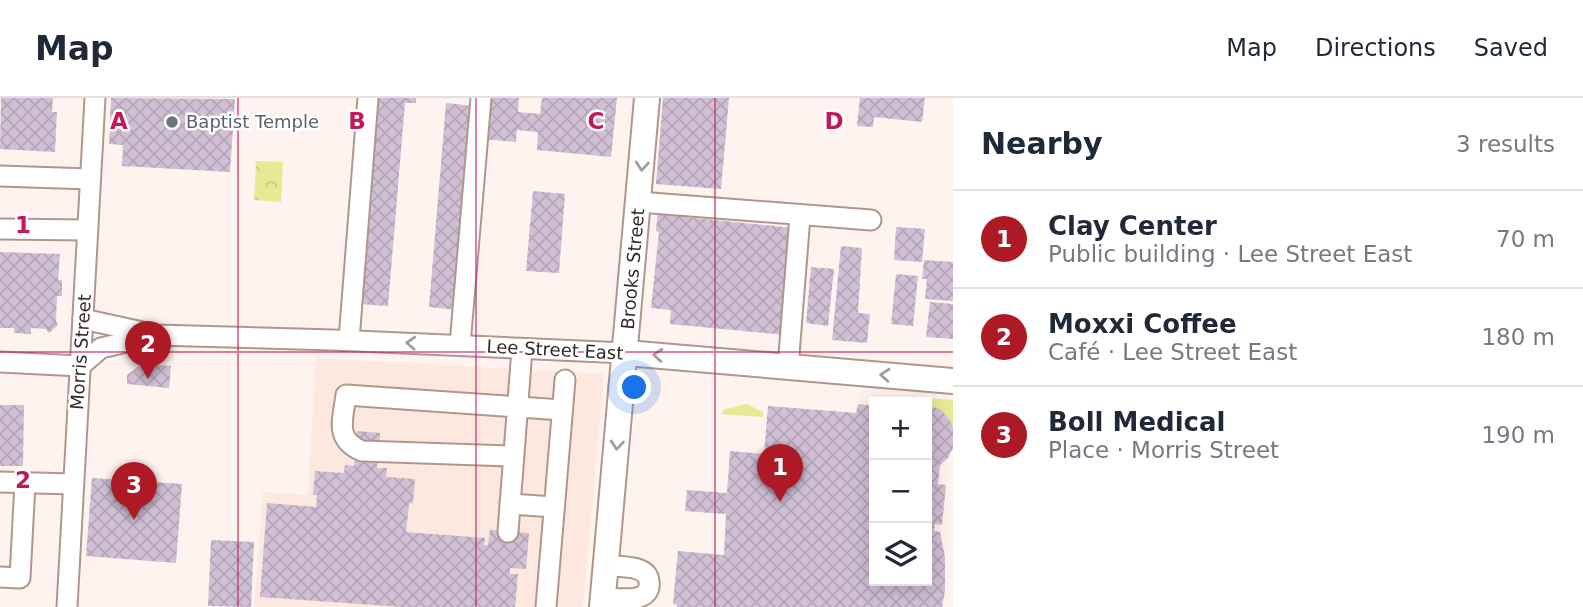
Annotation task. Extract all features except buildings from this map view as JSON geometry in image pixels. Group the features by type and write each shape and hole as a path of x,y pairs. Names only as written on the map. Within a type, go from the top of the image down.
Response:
{"main road":[{"name":"Brooks Street","path":"603,602 648,98"},
{"name":"Lee Street East","path":"626,352 953,381"}],"street":[{"name":"Morris Street","path":"67,607 95,98"},
{"path":"349,340 368,98"},
{"path":"460,345 481,98"},
{"path":"0,176 90,179"},
{"path":"639,202 872,220"},
{"path":"788,367 800,216"},
{"path":"0,229 87,230"},
{"name":"Lee Street East","path":"83,319 156,335 626,352"},
{"name":"Lee Street East","path":"80,366 101,348 156,335"},
{"path":"508,532 522,349"},
{"path":"0,362 80,366"},
{"path":"546,607 565,380"},
{"path":"513,456 362,451 351,446 342,433 346,395 562,410"},
{"path":"0,482 73,484"},
{"path":"0,577 20,578 25,483"},
{"path":"510,504 554,507"},
{"path":"603,602 639,598 646,594 650,586 648,577 640,569 606,566"}],"shaded area":[{"path":"316,358 604,374 583,607 254,607 263,492 308,495"}],"green space":[{"path":"256,161 283,162 281,202 254,200"},
{"path":"932,398 953,400 953,428 949,419 932,406"},
{"path":"747,404 763,412 763,417 721,414 725,409"}],"place":[{"name":"Baptist Temple","path":"172,122"},
{"name":"Moxxi Coffee","path":"148,379"},
{"name":"Clay Center","path":"780,502"},
{"name":"Boll Medical","path":"134,520"}]}
